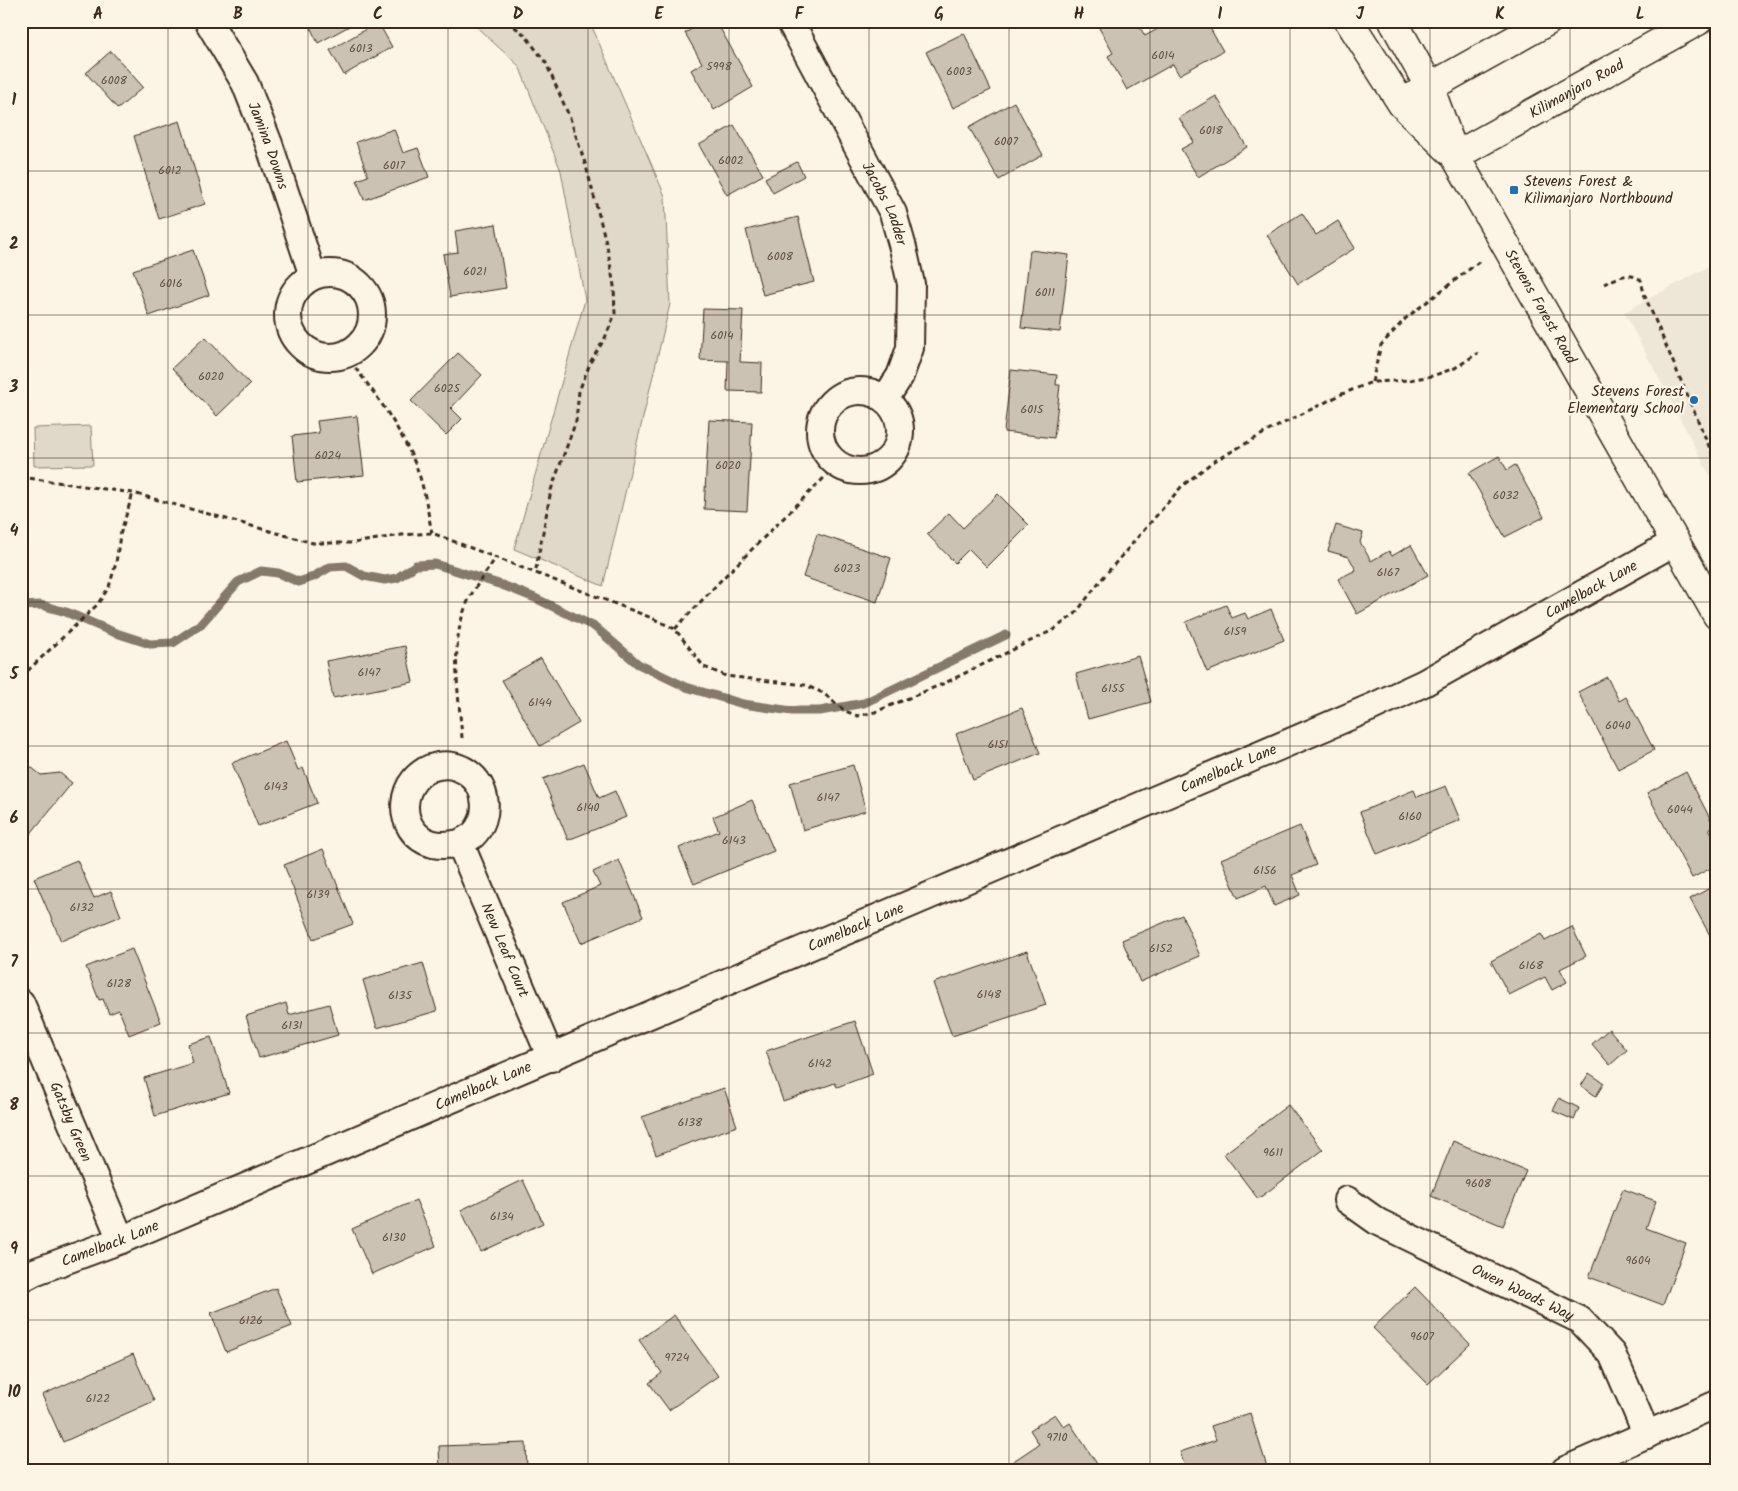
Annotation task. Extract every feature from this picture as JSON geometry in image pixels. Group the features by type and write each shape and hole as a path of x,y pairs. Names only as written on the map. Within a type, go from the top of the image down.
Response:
{"street":[{"name":"Jamina Downs","path":"208,21 245,83 269,144 313,276"},
{"name":"Jacobs Ladder","path":"790,21 893,213 903,248 911,284 910,348 900,376 885,399"},
{"name":"Stevens Forest Road","path":"1349,21 1402,104 1455,156"},
{"name":"Stevens Forest Road","path":"1393,21 1429,86 1455,156 1717,615"},
{"path":"1402,104 1429,86 1548,21"},
{"name":"Kilimanjaro Road","path":"1455,156 1698,21"},
{"path":"329,272 344,275 356,281 364,289 372,305 372,321 368,334 359,346 344,354 331,357 319,355 306,349 296,340 289,323 289,305 296,289 313,276 329,272"},
{"path":"857,391 870,392 885,399 896,413 900,425 898,444 892,455 886,462 874,469 848,470 838,464 827,454 820,439 822,417 829,405 841,396 857,391"},
{"name":"Camelback Lane","path":"21,1279 34,1272 121,1240 551,1058 1398,695 1424,683 1675,542"},
{"path":"444,765 453,766 466,771 478,782 483,793 485,807 482,822 472,835 460,843 446,846 426,841 416,834 407,819 404,804 410,786 422,772 444,765"},
{"name":"New Leaf Court","path":"460,843 551,1058"},
{"name":"Gatsby Green","path":"21,1003 121,1240"},
{"name":"Owen Woods Way","path":"1347,1200 1378,1222 1580,1320 1612,1354 1647,1435"},
{"path":"1565,1470 1717,1404"}],"path":[{"path":"507,21 525,35 546,62 570,118 586,166 607,246 614,286 615,314 605,338 591,361 579,391 576,421 551,490 535,574"},
{"path":"1372,382 1381,345 1406,318 1505,243"},
{"path":"1604,284 1624,275 1634,276 1641,280 1644,294 1717,465"},
{"path":"21,477 133,493 313,543 353,543 402,535 432,533 495,559 652,618 675,629 704,667 726,676 805,685 823,693 846,712 858,716 875,712 946,683 1053,630 1075,614 1106,574 1182,486 1211,463 1270,430 1342,394 1372,382 1409,380 1432,376 1455,368 1478,353"},
{"path":"344,354 394,423 414,460 425,496 432,533"},
{"path":"675,629 722,579 838,464"},
{"path":"21,677 97,605 109,587 116,563 120,536 133,493"},
{"path":"453,766 462,739 456,649 460,622 470,597 495,559"}],"shaded area":[{"path":"470,21 588,21 665,196 670,304 603,586 514,549 585,300 561,171 519,66"},
{"name":"Stevens Forest Elementary School","path":"1717,262 1717,489 1624,312"},
{"path":"91,426 93,465 34,466 33,428"}],"building":[{"path":"307,21 352,21 353,24 318,43"},
{"path":"705,21 716,21 753,87 714,110 691,70 702,63 685,33"},
{"path":"1110,21 1136,21 1145,36 1172,21 1206,21 1223,51 1179,75 1173,64 1127,90 1108,56 1113,53 1099,28"},
{"path":"378,22 392,47 344,75 330,50"},
{"path":"964,33 991,90 953,108 926,52"},
{"path":"111,51 143,87 118,109 86,73"},
{"path":"1216,96 1247,147 1198,177 1181,149 1194,142 1179,118"},
{"path":"1014,102 1043,155 999,180 969,127"},
{"path":"180,121 205,204 159,219 134,136"},
{"path":"734,125 763,175 727,195 699,145"},
{"path":"394,129 403,153 418,148 429,177 364,200 357,180 368,176 356,142"},
{"path":"797,162 804,176 773,193 765,178"},
{"path":"1302,213 1316,235 1338,221 1355,248 1298,284 1267,235"},
{"path":"798,217 814,282 763,295 746,230"},
{"path":"496,224 506,288 450,297 443,254 458,252 455,231"},
{"path":"193,250 209,295 149,316 133,270"},
{"path":"1030,250 1069,255 1060,332 1021,328"},
{"path":"703,309 743,310 740,362 762,363 761,392 727,391 728,361 700,360"},
{"path":"205,337 250,384 217,416 172,368"},
{"path":"458,353 482,375 451,408 462,419 446,435 411,401"},
{"path":"1011,370 1057,375 1056,385 1060,385 1054,438 1004,432"},
{"path":"357,416 364,475 297,482 292,436 319,433 317,421"},
{"path":"709,420 752,422 747,511 704,509"},
{"path":"1499,456 1507,470 1515,465 1544,517 1505,537 1469,473"},
{"path":"998,494 1029,525 987,567 969,549 955,563 927,534 949,513 963,528"},
{"path":"1336,525 1363,533 1360,542 1371,561 1389,551 1392,556 1411,545 1428,575 1357,614 1338,579 1356,570 1349,557 1328,551"},
{"path":"817,534 891,558 877,602 803,577"},
{"path":"1226,605 1232,618 1245,613 1248,619 1271,609 1284,640 1207,672 1186,622"},
{"path":"405,646 413,682 333,698 326,661"},
{"path":"1138,656 1151,702 1088,719 1076,674"},
{"path":"541,658 579,723 540,746 502,680"},
{"path":"1607,677 1619,701 1626,697 1654,750 1618,769 1578,692"},
{"path":"1022,708 1040,753 973,780 956,734"},
{"path":"286,741 298,770 303,768 317,803 258,826 232,763"},
{"path":"21,759 41,775 60,773 72,783 23,843 21,841"},
{"path":"584,763 599,798 615,791 626,817 568,840 543,779"},
{"path":"853,765 866,811 803,830 790,783"},
{"path":"1686,772 1714,826 1709,828 1717,844 1717,865 1692,878 1647,793"},
{"path":"1446,786 1460,820 1377,854 1360,812 1414,790 1417,797"},
{"path":"752,800 774,851 694,884 679,848 719,831 713,817"},
{"path":"1300,826 1316,865 1292,875 1300,895 1274,906 1266,886 1238,898 1221,859"},
{"path":"323,849 353,924 313,939 284,865"},
{"path":"77,860 94,898 111,891 121,916 61,941 34,878"},
{"path":"619,860 643,917 581,943 563,902 600,886 593,872"},
{"path":"1717,884 1717,948 1690,899"},
{"path":"1182,915 1200,956 1140,982 1122,940"},
{"path":"1572,927 1586,956 1560,969 1567,982 1552,990 1545,977 1509,995 1491,961 1541,934 1545,941"},
{"path":"132,949 161,1022 129,1035 119,1010 109,1014 103,999 99,1000 86,967"},
{"path":"1027,951 1046,1005 952,1036 933,983"},
{"path":"423,963 437,1011 377,1028 363,980"},
{"path":"286,1003 289,1015 329,1004 338,1035 259,1058 246,1016"},
{"path":"855,1021 873,1074 837,1087 835,1083 783,1101 766,1051"},
{"path":"1609,1029 1627,1050 1610,1065 1592,1044"},
{"path":"211,1037 229,1093 155,1116 144,1078 193,1063 188,1044"},
{"path":"1589,1073 1604,1083 1596,1096 1581,1086"},
{"path":"724,1088 737,1126 656,1155 642,1117"},
{"path":"1559,1098 1579,1108 1574,1120 1553,1111"},
{"path":"1288,1105 1323,1150 1258,1199 1224,1154"},
{"path":"1453,1141 1526,1171 1503,1226 1431,1196"},
{"path":"523,1180 543,1223 481,1252 461,1210"},
{"path":"1623,1189 1656,1201 1646,1228 1686,1243 1663,1305 1589,1277"},
{"path":"416,1200 436,1246 372,1274 352,1229"},
{"path":"1415,1287 1470,1344 1428,1384 1373,1328"},
{"path":"276,1288 292,1326 226,1352 211,1313"},
{"path":"674,1315 718,1376 669,1410 649,1383 662,1373 639,1340"},
{"path":"133,1354 154,1401 63,1442 42,1395"},
{"path":"1250,1413 1268,1470 1186,1470 1180,1452 1216,1440 1211,1426"},
{"path":"1055,1414 1064,1427 1070,1423 1101,1470 1000,1470 1039,1444 1030,1430"},
{"path":"526,1443 527,1470 440,1470 439,1446"}],"waterway":[{"path":"21,606 41,605 66,612 113,632 150,644 173,643 200,625 238,582 261,571 278,573 299,582 313,577 330,567 346,566 364,576 385,580 397,578 416,565 435,564 502,585 535,598 595,627 638,664 686,687 743,704 792,711 820,711 864,703 1006,635"}],"place":[{"name":"Stevens Forest & Kilimanjaro Northbound","path":"1514,190"},
{"name":"Stevens Forest Elementary School","path":"1694,400"}]}
